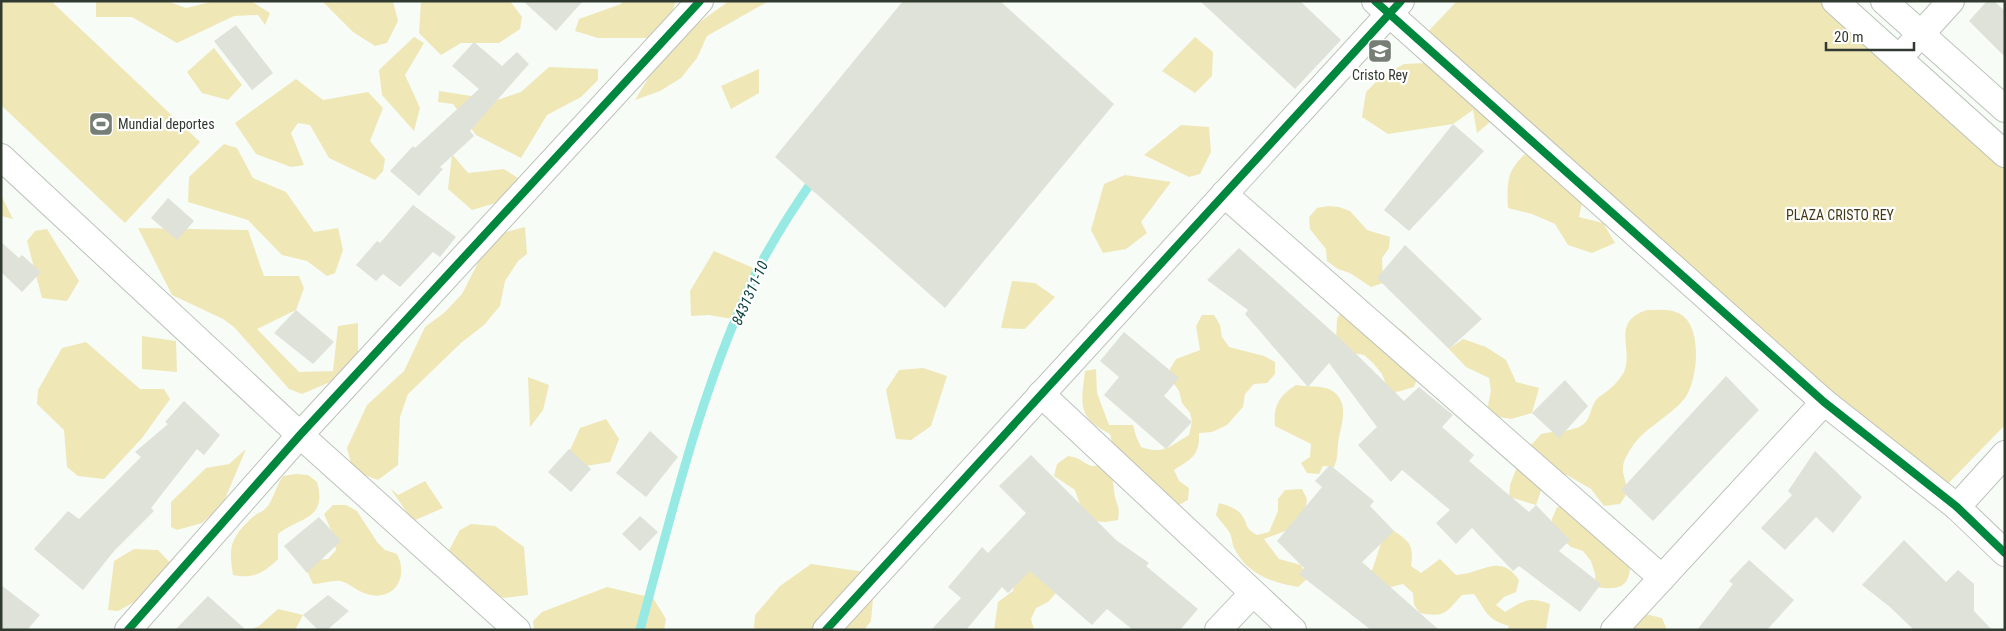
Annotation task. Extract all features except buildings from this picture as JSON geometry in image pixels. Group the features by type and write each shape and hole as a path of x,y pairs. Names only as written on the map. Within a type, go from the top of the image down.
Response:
{"street":[{"path":"128,630 300,435 700,1"},
{"path":"1835,1 2005,154"},
{"path":"1899,58 1951,1"},
{"path":"1866,29 1887,2 2005,109"},
{"path":"826,630 1224,194 1388,5 1824,402 1957,507 2005,553"},
{"path":"1,157 300,435 517,630"},
{"path":"1224,194 1662,578"},
{"path":"1041,394 1293,630"},
{"path":"1614,630 1824,402"},
{"path":"1957,507 2005,454"},
{"path":"1218,630 1252,593"}],"green space":[{"name":"Mundial deportes","path":"1,1 51,1 200,142 125,223 1,105"},
{"path":"96,1 167,1 186,8 214,1 251,1 270,13 265,25 258,15 234,16 177,43 132,17 96,17"},
{"path":"322,1 393,1 398,21 387,43 375,46 353,32"},
{"path":"421,1 510,1 522,17 520,29 499,43 461,43 441,55 419,33"},
{"path":"622,1 676,1 665,32 653,38 598,38 575,31 579,19 621,4"},
{"path":"729,1 769,1 707,36 697,58 681,78 660,91 635,100 661,57 676,39"},
{"name":"PLAZA CRISTO REY","path":"1457,1 1823,1 2005,164 2005,425 1934,498 1584,193 1579,217 1603,223 1615,243 1592,253 1568,245 1555,224 1532,214 1508,208 1508,186 1512,171 1521,158 1537,143 1496,117 1477,133 1473,110 1453,124 1388,134 1362,117 1366,92 1383,75 1404,64 1426,63 1422,38"},
{"path":"414,37 424,43 405,75 420,108 414,131 382,95 379,70"},
{"path":"1195,37 1213,52 1212,76 1195,93 1162,71"},
{"path":"214,48 242,85 228,100 202,93 187,72"},
{"path":"549,67 598,69 598,80 581,97 547,115 521,158 476,135 453,104 438,102 439,91 497,100 521,92"},
{"path":"759,69 759,93 731,109 721,86"},
{"path":"296,79 323,100 368,92 383,108 370,141 385,159 383,171 375,180 329,158 310,125 298,123 291,133 304,165 291,167 256,154 235,123"},
{"path":"1181,125 1209,127 1211,152 1200,174 1189,177 1144,155"},
{"path":"224,144 237,148 253,178 286,192 314,232 338,228 343,250 335,273 327,276 307,261 282,255 248,220 188,202 189,177"},
{"path":"452,154 468,173 504,169 524,182 523,195 472,210 448,189"},
{"path":"1125,175 1171,182 1141,222 1147,233 1126,249 1103,253 1091,230 1104,184"},
{"path":"1,195 13,219 1,216"},
{"path":"1328,206 1350,211 1367,230 1390,237 1389,248 1382,258 1383,283 1371,287 1327,261 1326,249 1310,229 1309,217 1317,208"},
{"path":"525,227 527,254 518,261 505,281 500,306 484,325 461,343 408,394 400,417 398,465 378,480 353,471 347,448 367,405 404,371 425,327 444,313 462,294 485,249 502,233"},
{"path":"138,228 248,230 264,276 299,276 304,288 296,310 257,329 299,372 333,371 338,326 358,323 358,370 302,394 289,389 234,327 223,319 172,295"},
{"path":"47,229 79,281 67,301 42,298 27,241 35,231"},
{"path":"714,251 758,270 741,307 732,319 709,315 691,316 690,291"},
{"path":"1012,281 1035,283 1055,297 1025,329 1001,328"},
{"path":"1343,308 1389,323 1403,331 1413,341 1419,353 1419,369 1414,387 1390,394 1382,374 1373,363 1364,355 1346,352 1336,343 1337,319"},
{"path":"1647,310 1672,311 1680,314 1687,320 1695,341 1695,367 1693,379 1685,398 1637,440 1627,454 1623,474 1627,491 1620,504 1604,506 1591,489 1567,475 1554,475 1544,482 1536,505 1509,497 1510,485 1523,451 1541,434 1570,430 1583,424 1597,399 1621,377 1624,372 1627,354 1626,329 1629,322 1636,315"},
{"path":"1202,315 1214,315 1220,325 1222,337 1229,347 1264,356 1275,362 1275,374 1267,383 1254,384 1245,394 1243,407 1227,425 1212,432 1199,433 1196,452 1190,460 1174,470 1179,481 1189,488 1188,500 1177,506 1113,446 1110,434 1099,428 1087,416 1082,402 1085,371 1096,369 1097,393 1109,425 1133,425 1141,447 1161,450 1172,446 1189,435 1192,422 1190,413 1182,403 1179,391 1172,381 1170,369 1176,359 1200,350 1196,326"},
{"path":"142,336 176,341 177,372 142,369"},
{"path":"1463,339 1486,347 1506,360 1516,382 1539,388 1532,413 1511,419 1486,415 1491,391 1489,378 1466,367 1449,349"},
{"path":"86,342 140,389 164,389 170,399 142,438 104,479 78,476 67,467 64,430 37,404 38,390 62,348"},
{"path":"923,368 947,376 931,426 911,440 896,439 886,390 899,370"},
{"path":"528,377 549,385 543,410 530,427"},
{"path":"1296,385 1323,387 1331,390 1341,401 1343,408 1334,467 1323,466 1319,474 1307,473 1301,463 1310,457 1311,444 1275,426 1275,413 1278,402 1285,393"},
{"path":"606,419 619,439 610,462 561,470 580,428"},
{"path":"246,449 222,506 202,523 177,530 171,527 171,502 206,468 229,464"},
{"path":"1068,456 1078,458 1091,466 1101,466 1109,471 1119,512 1118,520 1106,522 1093,521 1083,513 1075,490 1054,476 1057,464"},
{"path":"308,475 317,482 319,494 315,511 310,516 278,534 278,559 268,568 258,574 246,576 233,575 231,549 236,536 254,516 267,507 283,476"},
{"path":"425,481 443,508 413,521 390,488 398,495"},
{"path":"1302,489 1307,499 1305,513 1288,530 1264,539 1279,559 1301,565 1307,579 1298,587 1270,580 1246,565 1234,548 1230,533 1216,515 1219,503 1234,508 1239,512 1248,528 1257,535 1269,532 1278,511 1278,499 1285,490"},
{"path":"333,505 346,505 357,511 377,542 385,550 397,554 400,563 400,580 390,592 374,596 340,581 313,584 306,569 316,560 328,559 336,550 334,537 324,514"},
{"path":"1569,505 1631,553 1628,578 1621,586 1615,588 1596,587 1591,561 1583,551 1571,547 1552,531 1552,519 1557,507"},
{"path":"471,524 495,526 524,547 528,595 504,598 455,582 444,559 460,530"},
{"path":"1394,531 1410,545 1412,553 1411,566 1421,573 1440,559 1456,575 1490,567 1505,567 1519,580 1516,592 1504,597 1496,605 1505,612 1531,600 1550,604 1546,629 1507,630 1509,626 1491,618 1474,594 1462,595 1449,609 1440,614 1420,613 1414,605 1413,593 1403,584 1386,590 1370,577 1383,537"},
{"path":"134,549 158,550 174,567 176,579 118,611 108,610 114,561"},
{"path":"811,564 872,573 878,596 874,587 871,621 864,630 757,630 754,628 755,615 780,586"},
{"path":"1034,567 1056,593 1048,602 1036,608 1031,619 1034,630 994,630 998,602 1013,591 1015,577"},
{"path":"607,587 653,598 666,619 664,630 534,630 533,621 542,612"},
{"path":"278,609 303,615 295,630 249,630 259,626"},
{"path":"1641,613 1662,618 1667,630 1629,630"}],"waterway":[{"name":"8431311-10","path":"640,630 690,448 720,358 757,271 784,223 815,177"}],"cycle path":[{"path":"128,630 300,435 700,1"},
{"path":"1375,1 1824,402 1957,507 2005,553"},
{"path":"826,630 1401,1"}],"place":[{"name":"Cristo Rey","path":"1380,51"},
{"name":"Mundial deportes","path":"101,124"}]}
